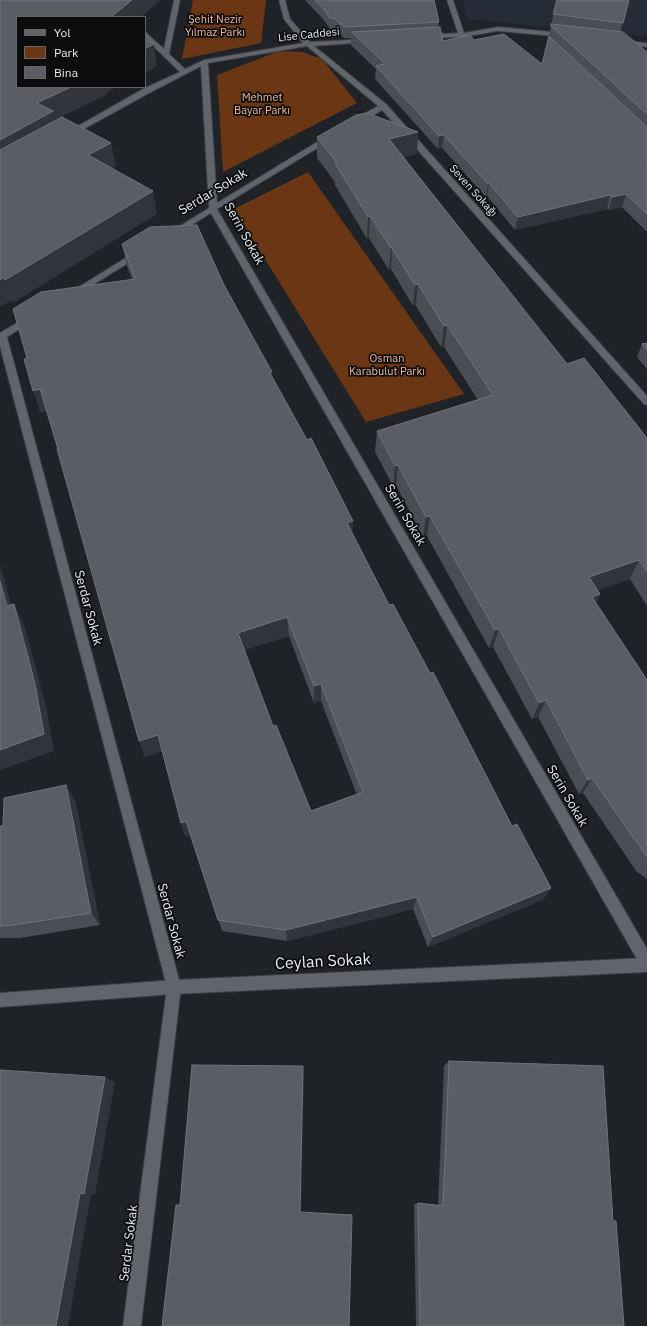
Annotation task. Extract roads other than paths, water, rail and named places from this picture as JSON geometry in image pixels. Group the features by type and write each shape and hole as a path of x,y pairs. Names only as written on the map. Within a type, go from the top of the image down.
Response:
{"street":[{"path":"166,54 177,0"},
{"name":"Seven Sokağı","path":"282,0 286,19 308,44 383,106 647,402"},
{"path":"450,0 462,35"},
{"path":"416,37 462,35 498,29 534,31 571,36"},
{"path":"534,31 545,42"},
{"path":"146,35 184,72"},
{"name":"Lise Caddesi","path":"59,140 204,62 308,44 377,40"},
{"path":"617,42 647,45"},
{"name":"Serin Sokak","path":"204,62 213,209 647,964"},
{"name":"Serdar Sokak","path":"163,239 383,106"},
{"path":"62,299 149,247"},
{"name":"Serdar Sokak","path":"42,311 2,336 174,987 132,1326"},
{"name":"Ceylan Sokak","path":"0,1000 174,987 647,964"}],"park label":[{"name":"Şehit Nezir Yılmaz Parkı","path":"215,26"},
{"name":"Mehmet Bayar Parkı","path":"262,104"},
{"name":"Osman Karabulut Parkı","path":"387,365"}]}
